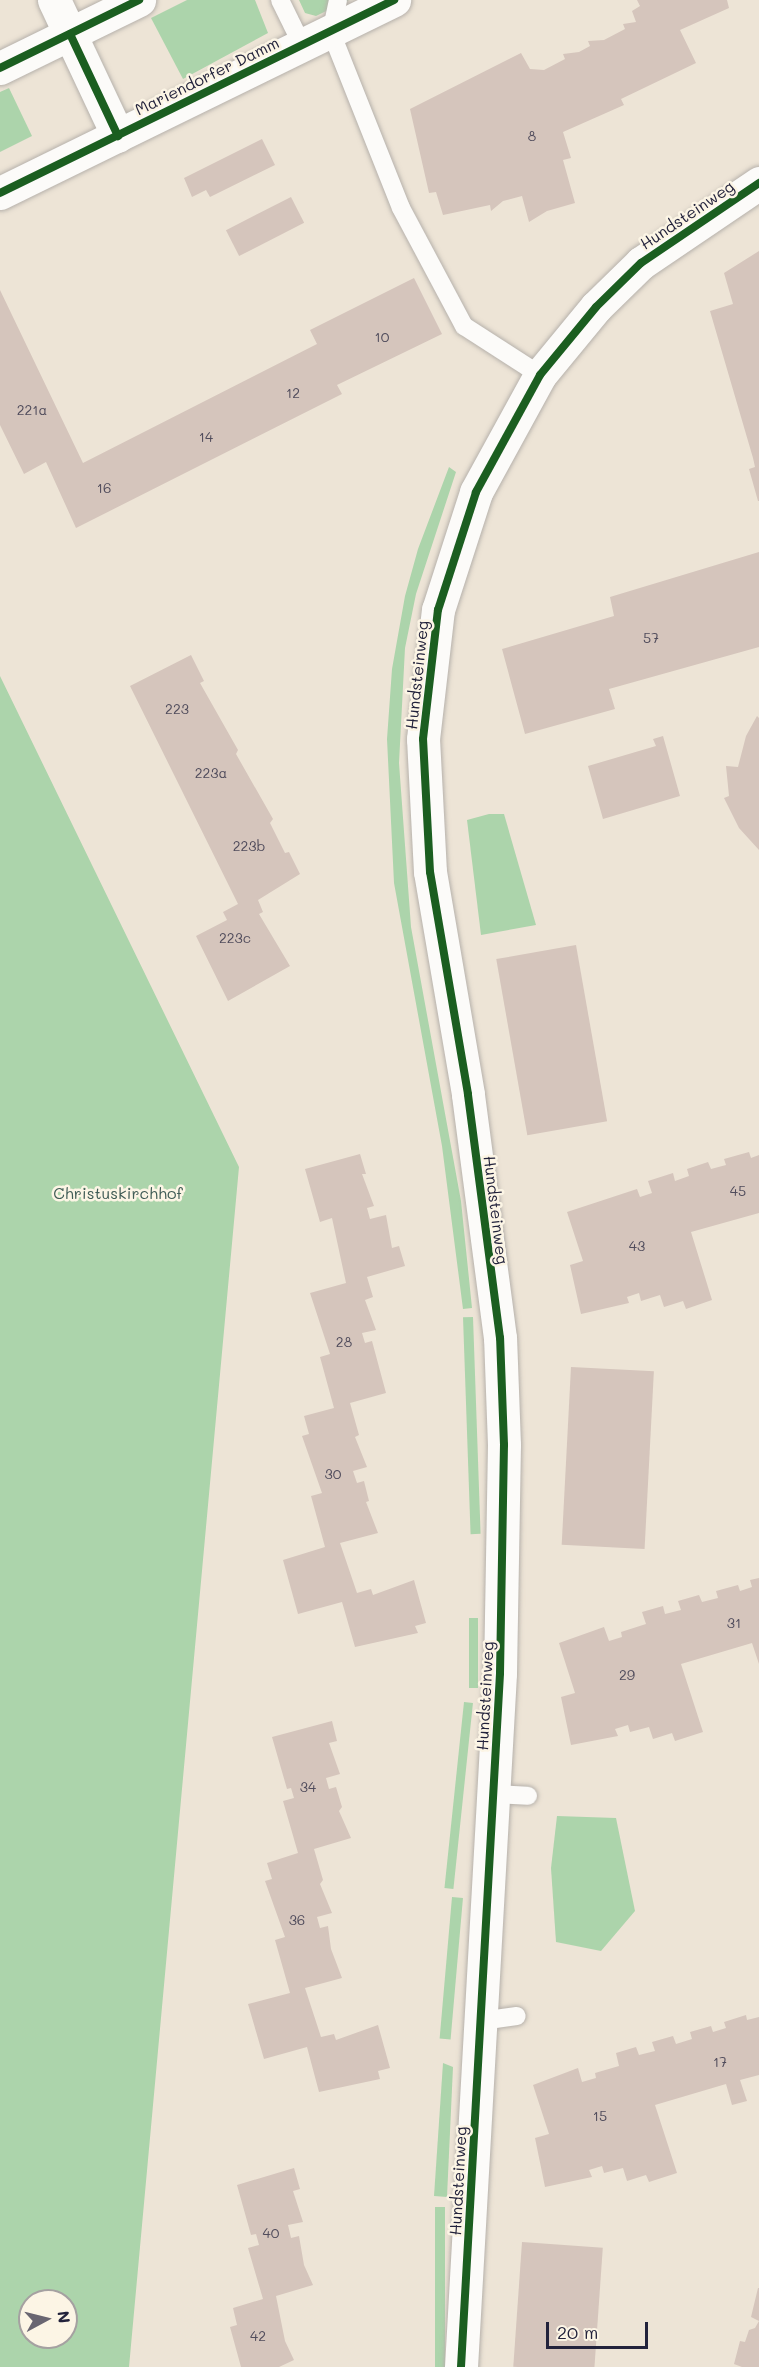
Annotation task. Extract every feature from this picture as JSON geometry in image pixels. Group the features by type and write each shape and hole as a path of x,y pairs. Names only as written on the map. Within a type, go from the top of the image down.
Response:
{"street":[{"path":"54,0 118,136"},
{"path":"0,68 139,0"},
{"name":"Mariendorfer Damm","path":"0,193 394,0"},
{"name":"Hundsteinweg","path":"461,2367 500,1673 504,1456 500,1338 468,1094 430,872 423,739 438,610 476,492 540,375 596,307 641,262 759,183"}],"lane":[{"path":"280,0 316,38 401,208 464,326 540,375"},
{"path":"316,38 338,0"},
{"path":"494,1794 528,1796"},
{"path":"481,2021 517,2016"}],"green space":[{"path":"187,0 255,0 268,33 183,79 151,18"},
{"path":"299,0 349,0 316,16 305,13"},
{"path":"9,88 32,136 0,152 0,92"},
{"path":"449,467 456,472 416,594 405,648 399,763 411,927 461,1201 472,1308 463,1309 442,1146 394,883 387,739 392,669 405,596 418,549"},
{"name":"Christuskirchhof","path":"0,676 239,1167 129,2367 0,2367"},
{"path":"489,814 504,814 536,925 481,935 467,820"},
{"path":"463,1317 473,1317 481,1534 471,1534"},
{"path":"469,1618 478,1618 478,1688 469,1688"},
{"path":"464,1702 473,1703 453,1889 444,1888"},
{"path":"557,1816 616,1818 635,1911 601,1951 556,1942 551,1868"},
{"path":"452,1897 463,1898 451,2039 440,2038"},
{"path":"443,2063 453,2067 447,2197 434,2196"},
{"path":"435,2207 445,2207 445,2367 435,2367"}],"building":[{"path":"637,0 727,0 729,8 680,30 696,63 621,99 624,105 563,132 571,158 563,160 575,203 547,211 529,222 522,196 503,201 491,211 490,205 443,215 436,192 429,193 410,109 521,53 530,69 544,70 565,59 563,54 579,52 590,46 588,41 604,40 625,29 623,24 636,22 632,11 640,6"},
{"path":"262,139 275,165 210,197 206,190 192,197 184,178"},
{"path":"291,197 304,223 239,256 226,230"},
{"path":"759,251 758,501 749,469 755,467 753,458 710,311 733,304 724,273"},
{"path":"414,278 442,334 337,385 342,394 76,528 46,462 24,474 0,425 0,290 83,463 317,344 310,330"},
{"path":"759,552 759,647 609,689 615,709 525,734 502,649 614,616 610,597"},
{"path":"191,655 204,681 200,683 238,750 236,754 273,819 270,823 285,853 289,852 300,874 258,900 263,912 259,914 290,966 228,1001 196,936 227,920 223,912 238,904 130,686"},
{"path":"757,716 759,718 759,850 739,828 724,798 729,796 726,766 738,767 746,736"},
{"path":"663,736 680,796 603,819 588,766 656,746 653,739"},
{"path":"576,945 607,1121 527,1135 496,959"},
{"path":"749,1152 751,1158 759,1155 759,1213 691,1232 712,1300 686,1309 683,1301 664,1307 660,1295 641,1301 639,1293 627,1297 629,1303 581,1314 570,1265 583,1261 567,1212 637,1189 640,1197 652,1193 648,1181 673,1173 675,1181 689,1176 687,1169 708,1162 711,1169 726,1165 724,1159"},
{"path":"360,1154 366,1174 362,1174 374,1206 367,1208 370,1219 386,1215 392,1248 399,1246 405,1266 367,1277 373,1297 365,1300 376,1330 362,1333 365,1343 372,1341 386,1393 350,1403 359,1435 355,1437 367,1467 353,1471 357,1483 364,1481 369,1501 366,1502 378,1533 340,1543 357,1593 371,1589 373,1595 414,1580 426,1623 415,1626 418,1633 355,1647 342,1602 298,1614 283,1560 325,1547 311,1496 322,1493 302,1436 309,1434 304,1416 334,1408 320,1357 330,1354 310,1293 346,1283 332,1218 320,1222 305,1169"},
{"path":"571,1367 654,1371 645,1549 562,1545"},
{"path":"759,1578 759,1664 752,1643 681,1664 703,1732 675,1741 672,1733 653,1739 649,1727 630,1732 628,1725 615,1729 618,1736 571,1745 561,1697 575,1693 559,1643 604,1627 609,1641 622,1637 621,1632 646,1624 642,1612 663,1606 665,1614 681,1610 678,1601 699,1595 702,1602 718,1598 716,1591 738,1585 740,1591 752,1587 750,1580"},
{"path":"332,1721 337,1741 329,1743 340,1774 326,1778 329,1789 336,1787 342,1807 339,1811 351,1838 314,1849 323,1880 320,1884 332,1913 317,1917 320,1928 328,1926 331,1949 342,1978 305,1988 321,2037 334,2034 336,2040 378,2025 390,2068 378,2071 380,2079 319,2092 307,2047 264,2059 248,2004 290,1993 275,1940 285,1937 265,1881 272,1879 267,1863 298,1853 283,1801 294,1798 291,1788 287,1789 272,1737"},
{"path":"746,2015 747,2020 759,2017 759,2075 740,2080 747,2101 732,2105 726,2084 655,2105 677,2173 649,2182 646,2175 627,2181 623,2168 604,2173 602,2166 589,2170 592,2177 545,2187 535,2138 549,2134 533,2085 578,2068 582,2082 596,2078 595,2073 619,2066 616,2053 636,2047 639,2055 655,2051 652,2042 673,2036 676,2044 692,2039 690,2032 711,2026 713,2032 726,2028 724,2022"},
{"path":"294,2168 300,2189 293,2191 303,2222 288,2225 291,2238 299,2236 304,2265 313,2285 276,2296 285,2341 294,2360 279,2367 241,2367 230,2327 237,2325 233,2308 263,2299 248,2248 259,2245 256,2234 251,2235 237,2185"},
{"path":"522,2242 603,2248 594,2367 513,2367"},
{"path":"759,2288 759,2321 751,2317"},
{"path":"759,2321 759,2367 742,2367 734,2364 740,2341 745,2342 749,2330 755,2328"}],"cycle path":[{"path":"0,68 139,0"},
{"path":"0,193 394,0"},
{"path":"70,34 118,136"},
{"path":"461,2367 500,1673 504,1445 500,1338 468,1094 430,872 423,739 438,610 476,492 540,375 596,307 641,263 759,183"}]}
